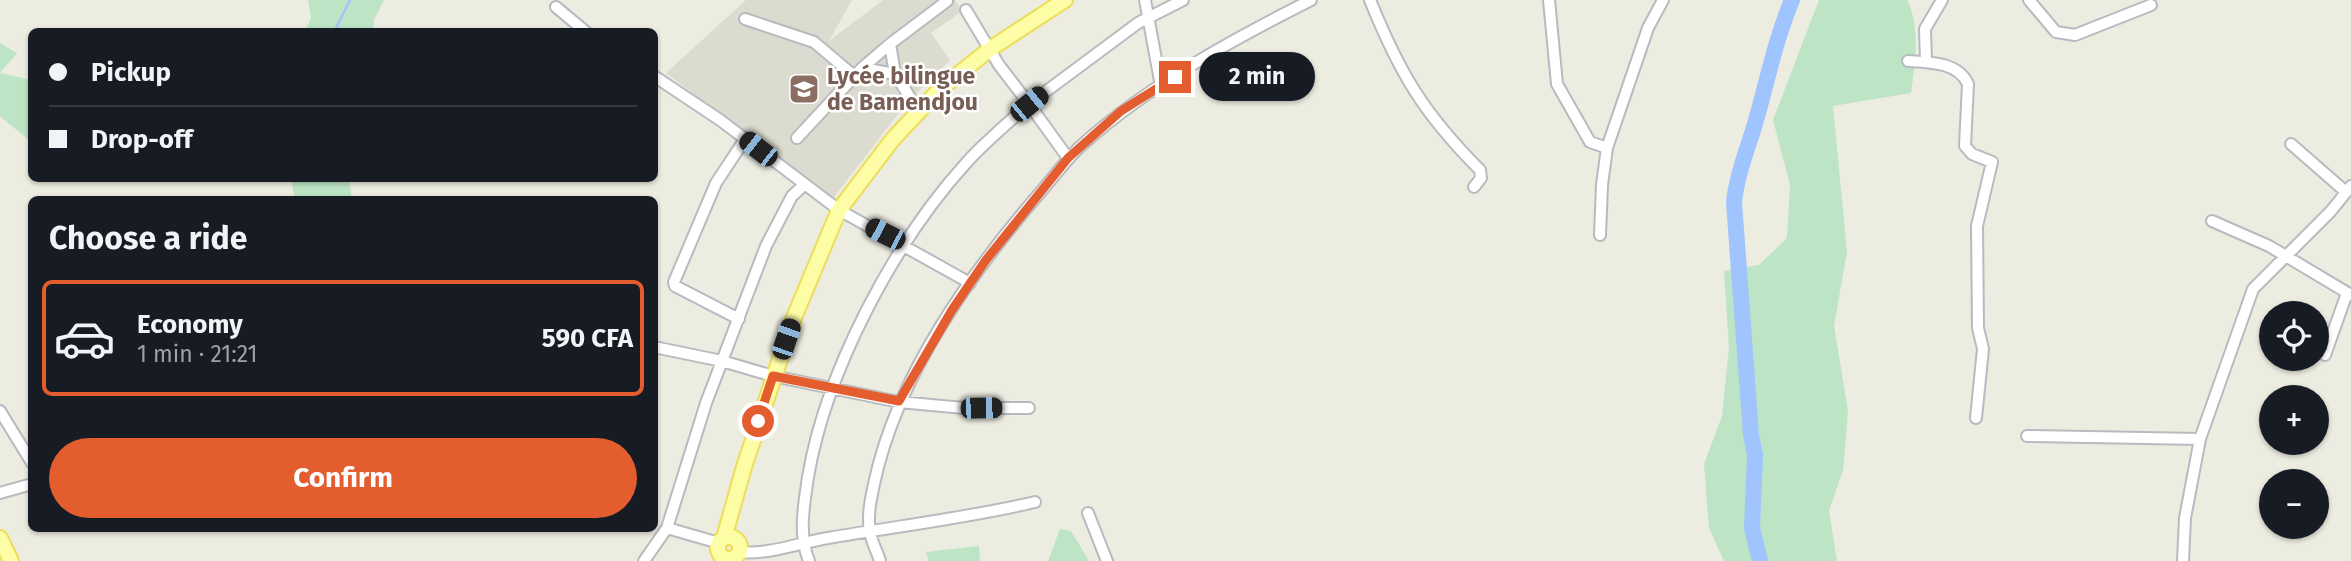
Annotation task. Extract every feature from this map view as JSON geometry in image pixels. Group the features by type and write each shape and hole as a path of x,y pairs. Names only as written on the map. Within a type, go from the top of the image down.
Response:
{"main road":[{"path":"728,553 731,521 744,467 773,376 816,261 839,210 918,110 990,49 1065,0"},
{"path":"0,538 11,561"}],"street":[{"path":"1145,0 1150,15 1161,86"},
{"path":"809,561 803,543 812,458 834,389 859,327 892,265 964,165 1029,104 1150,15 1183,0"},
{"path":"880,561 870,531 871,503 881,454 899,401 970,283 1012,224 1068,158 1121,111 1214,52 1311,0"},
{"path":"1370,0 1391,52 1412,90 1440,130 1480,170 1482,178 1474,187"},
{"path":"1549,0 1557,84 1590,142 1607,148"},
{"path":"1600,235 1607,148 1648,28 1663,0"},
{"path":"1926,61 1925,29 1942,0"},
{"path":"2029,0 2056,32 2075,35 2151,5"},
{"path":"797,138 857,71 947,1"},
{"path":"556,7 581,28"},
{"path":"966,10 990,49 1068,158"},
{"path":"745,19 814,43 857,71 895,74"},
{"path":"890,44 895,74 918,110"},
{"path":"1908,61 1926,61 1964,74 1968,83 1965,146 1972,153 1992,162 1977,226 1978,328 1983,349 1976,418"},
{"path":"658,79 745,139 839,210 970,283"},
{"path":"739,319 675,286 674,282 716,183 745,139"},
{"path":"2183,561 2185,519 2200,439 2253,289 2348,189 2291,144"},
{"path":"644,561 667,528 722,361 779,217 804,185"},
{"path":"2212,221 2285,256 2349,294 2329,345"},
{"path":"658,348 722,361 773,376 899,401 964,408 1029,408"},
{"path":"0,411 28,456"},
{"path":"2027,436 2200,439"},
{"path":"0,493 28,485"},
{"path":"667,528 728,553 770,552 803,543 970,517 1035,502"},
{"path":"1088,513 1107,561"}],"shaded area":[{"name":"Lycée bilingue de Bamendjou","path":"746,0 852,0 829,41 883,0 955,0 962,11 931,33 950,60 904,106 834,197 829,197 666,73"}],"green space":[{"path":"308,0 384,0 374,20 373,28 306,28 311,18"},
{"path":"1819,0 1907,0 1915,34 1911,93 1833,106 1847,252 1834,326 1848,411 1843,470 1829,511 1837,561 1724,561 1709,528 1704,464 1722,416 1729,348 1724,271 1759,265 1787,238 1790,185 1773,120"},
{"path":"0,43 17,53 0,73"},
{"path":"0,73 28,79 28,139 0,116"},
{"path":"292,182 349,182 352,196 294,196"},
{"path":"1060,529 1071,531 1089,561 1048,561"},
{"path":"979,546 980,561 929,561 926,552"}],"waterway":[{"path":"336,28 350,0"},
{"path":"1760,561 1752,528 1755,455 1751,435 1734,202 1776,46 1792,0"}],"place":[{"name":"Lycée bilingue de Bamendjou","path":"804,89"}],"route":[{"path":"758,421 773,376 899,401 952,310 986,260 1012,224 1068,158 1121,111 1175,77"}]}
